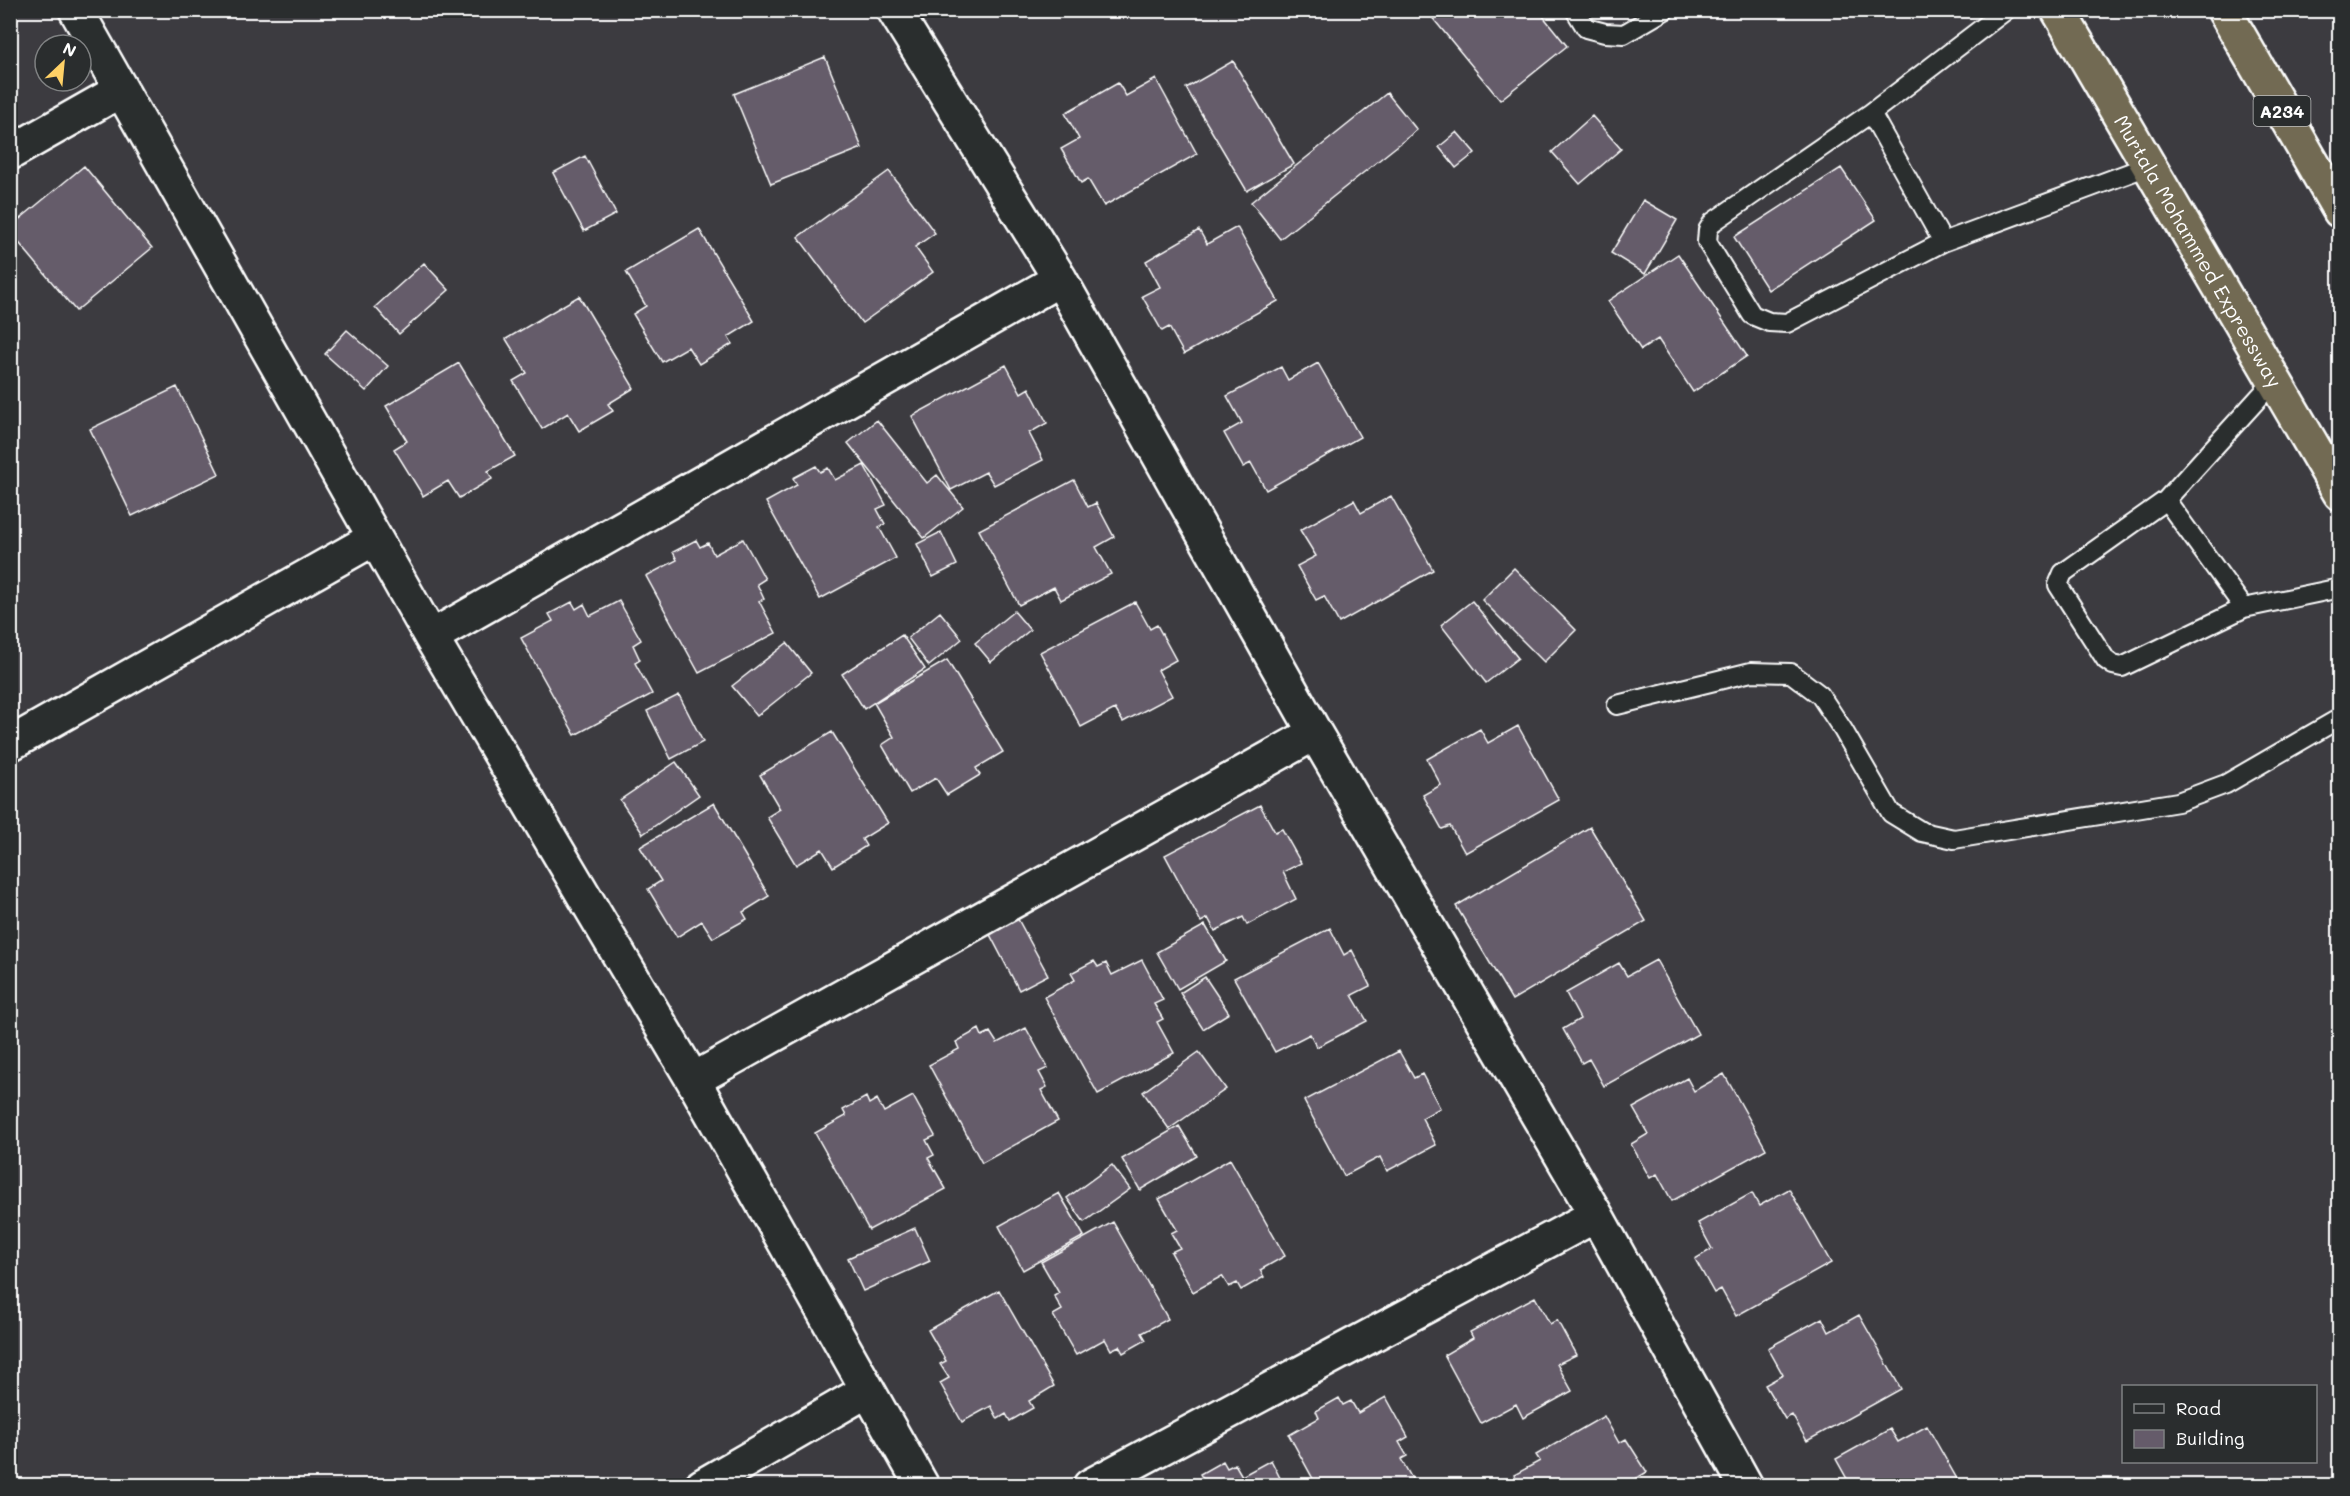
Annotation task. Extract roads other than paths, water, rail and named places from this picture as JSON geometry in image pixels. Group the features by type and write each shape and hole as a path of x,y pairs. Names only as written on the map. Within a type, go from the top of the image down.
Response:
{"highway":[{"name":"Murtala Mohammed Expressway","path":"2058,10 2340,492"},
{"name":"A234","path":"2224,10 2340,211"}],"street":[{"path":"76,10 431,637 693,1080 922,1485"},
{"path":"894,10 1060,279 1315,733 1596,1215 1746,1485"},
{"path":"10,153 121,90"},
{"path":"431,637 1060,279"},
{"path":"10,744 375,538"},
{"path":"693,1080 1315,733"},
{"path":"1090,1485 1596,1215"},
{"path":"702,1485 868,1390"}],"lane":[{"path":"1575,10 1586,28 1605,33 1624,34 1665,10"},
{"path":"2006,10 1871,113 1713,222 1708,230 1707,242 1752,315 1769,322 1787,323 1943,242 2148,166"},
{"path":"1871,113 1943,242"},
{"path":"2274,381 2166,500 2063,573 2058,585 2106,660 2121,667 2244,608 2340,588"},
{"path":"2166,500 2244,608"},
{"path":"1617,705 1751,672 1791,673 1820,695 1843,730 1890,813 1922,832 1954,839 2178,802 2226,784 2340,718"}]}
